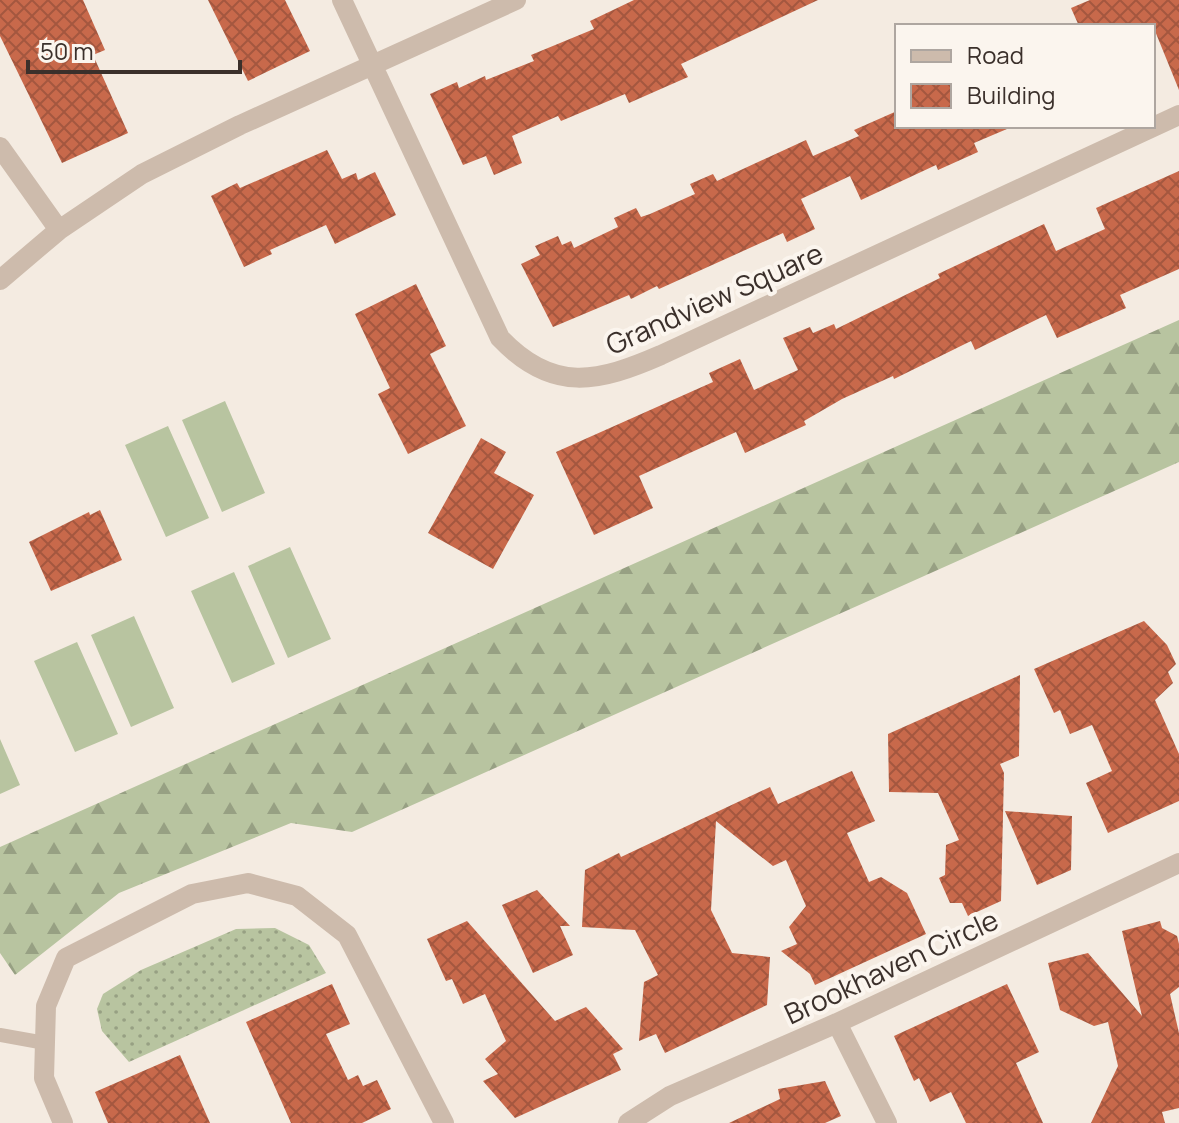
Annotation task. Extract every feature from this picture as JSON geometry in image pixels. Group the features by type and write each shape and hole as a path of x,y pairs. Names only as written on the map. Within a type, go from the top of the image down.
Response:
{"street":[{"name":"Grandview Square","path":"342,0 500,338 544,369 594,379 613,376 661,355 1151,128"},
{"path":"0,280 59,230 142,174 240,125 516,0"},
{"name":"Grandview Square","path":"1155,126 1179,115"},
{"path":"0,147 59,230"},
{"name":"Brookhaven Circle","path":"628,1123 670,1096 837,1023 1179,863"},
{"path":"63,1123 44,1078 46,1006 66,958 192,894 248,883 297,896 347,935 444,1123"},
{"path":"837,1023 887,1123"}],"lane":[{"path":"0,1035 45,1043"}],"green space":[{"path":"1179,320 1179,462 352,832 291,823 119,893 15,975 0,953 0,847"},
{"path":"225,401 265,493 222,512 182,420"},
{"path":"168,426 209,518 166,537 125,445"},
{"path":"290,547 331,639 288,658 248,566"},
{"path":"234,572 275,664 232,683 191,591"},
{"path":"134,616 174,708 131,727 91,635"},
{"path":"77,642 118,734 75,752 34,661"},
{"path":"0,739 20,785 0,794"},
{"path":"275,928 309,945 326,973 129,1062 102,1031 97,1009 103,994 141,970 236,929"}],"building":[{"path":"0,0 83,0 105,50 93,55 128,133 62,163 0,36"},
{"path":"208,0 285,0 310,51 248,81"},
{"path":"634,0 818,0 681,64 688,77 629,103 625,94 561,121 558,116 512,136 522,163 494,175 486,156 463,165 430,94 457,82 459,88 485,76 486,80 534,61 531,55 594,29 590,21"},
{"path":"1090,0 1179,0 1179,90 1155,24 1078,24 1071,8"},
{"path":"895,112 895,128 1009,128 974,143 978,152 938,170 936,165 861,200 850,176 801,199 815,229 787,242 783,233 659,289 657,286 631,299 629,295 553,327 521,264 540,255 535,246 558,236 562,245 571,241 574,248 618,227 614,218 636,208 641,217 695,194 690,184 713,174 717,181 806,140 813,156 859,136 854,130"},
{"path":"327,150 342,179 356,173 358,180 375,172 396,215 335,244 326,225 270,250 272,254 244,267 211,196 237,183 240,188"},
{"path":"1179,171 1179,269 1120,295 1126,308 1057,338 1046,315 975,350 971,341 894,379 893,376 842,399 804,421 806,425 745,453 736,432 639,476 653,508 594,535 556,452 713,382 709,373 740,359 754,390 798,370 783,338 810,327 813,333 834,324 836,329 940,278 938,274 1044,224 1056,251 1105,229 1096,208"},
{"path":"416,284 446,346 430,354 466,426 408,454 378,394 390,388 355,314"},
{"path":"481,438 506,452 494,473 534,495 493,569 428,533"},
{"path":"100,510 122,560 51,591 29,542 89,512 90,515"},
{"path":"1144,621 1167,645 1176,664 1168,672 1173,683 1155,700 1179,754 1179,801 1108,833 1086,783 1112,771 1092,725 1070,734 1060,710 1054,713 1034,669"},
{"path":"1020,675 1019,756 1000,764 1004,773 1001,901 968,916 962,903 950,903 939,878 945,875 946,845 959,840 938,793 889,792 888,734"},
{"path":"852,771 875,821 847,833 869,882 881,877 907,893 926,934 815,985 810,974 781,951 797,944 789,927 806,906 786,860 773,866 716,821 711,910 732,953 770,957 767,1005 665,1053 656,1034 639,1041 644,982 658,975 635,930 582,927 585,870 619,853 621,857 770,787 778,804"},
{"path":"1005,811 1072,816 1071,870 1037,885"},
{"path":"537,890 570,926 560,926 573,955 533,973 502,905"},
{"path":"467,921 555,1021 586,1007 623,1049 613,1054 621,1070 515,1118 483,1081 498,1074 485,1059 506,1041 485,994 463,1004 452,979 446,981 427,939"},
{"path":"1160,921 1162,928 1177,936 1179,944 1179,987 1170,994 1179,1033 1179,1108 1162,1112 1165,1123 1091,1123 1118,1066 1108,1022 1094,1026 1060,1010 1048,963 1088,953 1142,1016 1122,931"},
{"path":"332,984 350,1024 326,1034 348,1080 358,1075 363,1086 377,1080 391,1109 362,1123 291,1123 246,1022"},
{"path":"1007,984 1039,1052 1016,1063 1043,1123 966,1123 951,1092 930,1102 919,1078 914,1081 894,1036"},
{"path":"180,1055 210,1123 108,1123 95,1092"},
{"path":"825,1081 841,1116 825,1123 729,1123 780,1099 778,1089"}]}
